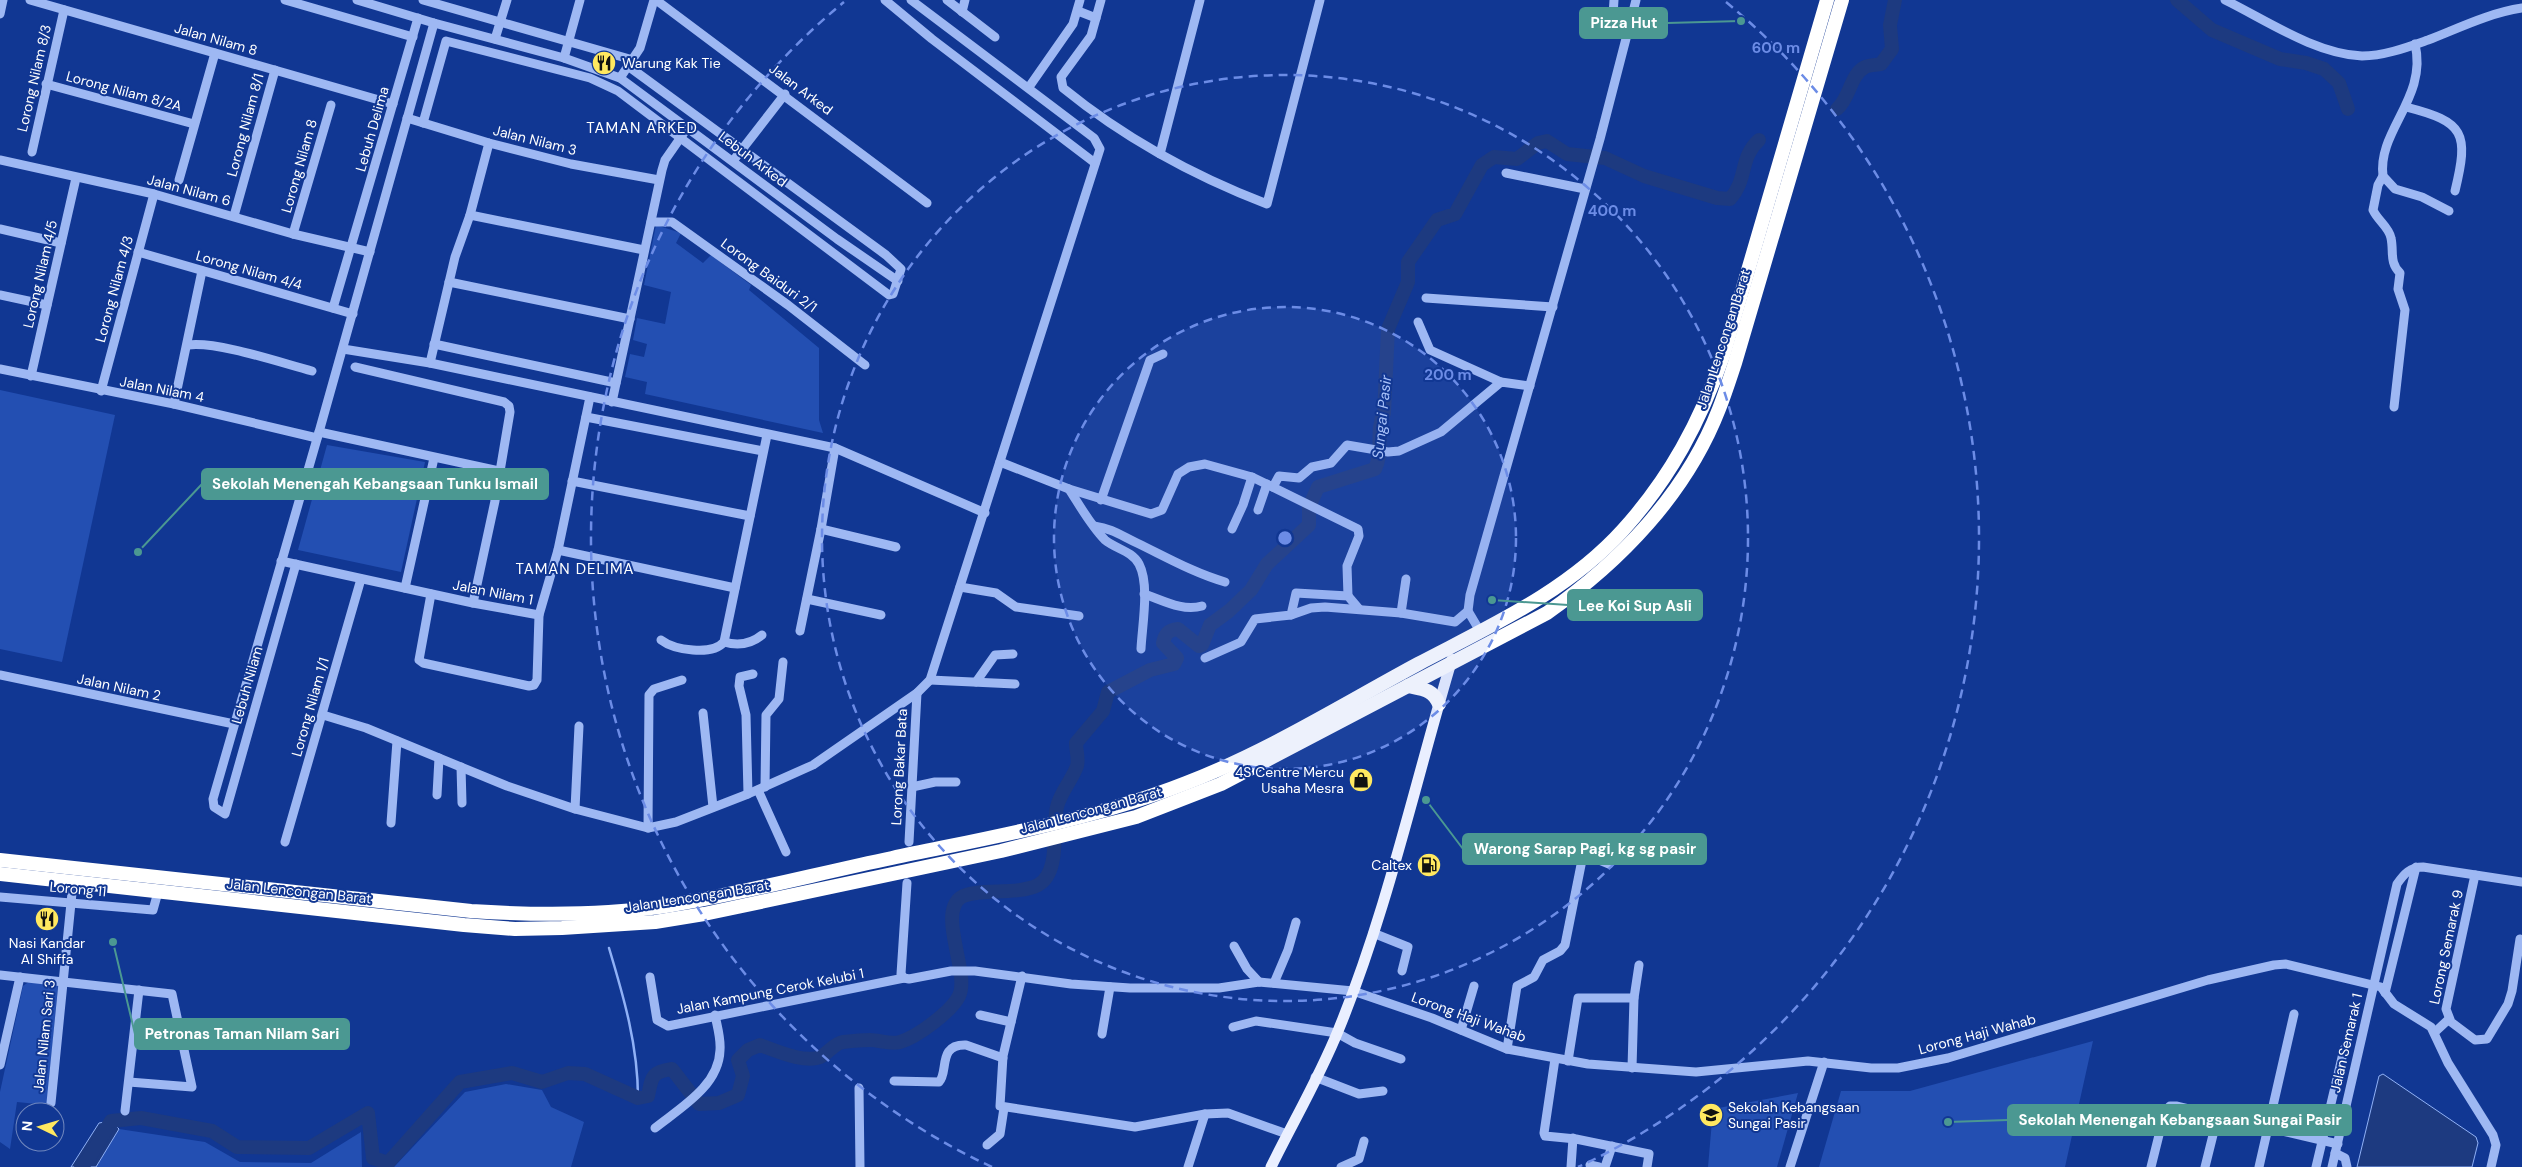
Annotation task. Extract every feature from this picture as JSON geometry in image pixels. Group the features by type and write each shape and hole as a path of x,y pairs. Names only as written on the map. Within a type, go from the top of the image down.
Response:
{"highway":[{"name":"Jalan Lencongan Barat","path":"0,860 471,911 568,914 658,907 1043,826 1138,801 1213,771 1481,633 1560,584 1621,532 1649,499 1690,438 1706,405 1723,356 1827,0"},
{"name":"Jalan Lencongan Barat","path":"0,874 506,929 605,926 704,914 1046,840 1136,817 1221,784 1547,613 1581,589 1626,549 1662,506 1695,457 1719,410 1735,362 1842,0"},
{"path":"1408,686 1431,692 1436,696 1439,704"}],"main road":[{"path":"1271,1167 1337,1033 1354,991 1373,933 1456,646"}],"street":[{"path":"0,14 3,0"},
{"name":"Jalan Nilam 8","path":"30,0 394,104"},
{"path":"285,0 413,37"},
{"name":"Lebuh Arked","path":"357,0 564,58 620,78 837,239 898,280"},
{"path":"422,0 568,42 631,63 742,149 886,254 901,269 893,294 889,295 618,91 604,84 431,36"},
{"path":"495,39 507,0"},
{"path":"564,58 580,0"},
{"path":"620,78 631,63 645,36 655,0"},
{"name":"Jalan Arked","path":"655,0 785,94 928,203"},
{"path":"885,0 932,39 1095,163"},
{"path":"323,715 398,740 507,786 575,809 648,828 676,822 748,794 813,765 917,693 930,680 1100,149 1094,138 1029,87 911,0"},
{"path":"946,0 995,37"},
{"path":"962,12 965,0"},
{"path":"1029,87 1073,24 1080,0"},
{"path":"1100,0 1088,42 1061,77 1063,88 1081,103 1160,154 1267,204 1320,0"},
{"path":"1160,154 1200,0"},
{"path":"1614,0 1613,14 1632,17"},
{"path":"1481,633 1468,611 1470,595 1594,161 1636,0"},
{"path":"2225,0 2314,45 2330,50 2370,55 2415,44 2502,11 2522,8"},
{"name":"Lorong Nilam 8/3","path":"32,152 64,10"},
{"path":"1078,11 1096,18"},
{"name":"Lebuh Delima","path":"333,308 418,18"},
{"path":"932,39 939,22"},
{"path":"234,724 353,314 434,23"},
{"path":"423,122 446,41"},
{"path":"2394,407 2405,310 2398,290 2401,276 2392,261 2391,238 2387,228 2374,210 2378,185 2383,176 2386,148 2406,107 2417,73 2415,44"},
{"path":"179,180 215,53"},
{"name":"Lorong Nilam 8/1","path":"234,216 275,70"},
{"name":"Lorong Nilam 8/2A","path":"46,84 194,124"},
{"path":"733,161 785,94"},
{"name":"Lorong Nilam 8","path":"293,234 331,105"},
{"path":"2406,107 2430,113 2457,129 2463,141 2464,152 2456,191"},
{"name":"Jalan Nilam 3","path":"407,118 489,144 571,164 659,180"},
{"path":"612,402 659,180 665,160 688,127"},
{"path":"430,363 448,282 470,215 489,144"},
{"name":"Jalan Nilam 6","path":"0,160 154,194 293,234 370,252"},
{"path":"1506,173 1585,189"},
{"path":"2383,176 2395,189 2422,197 2449,211"},
{"name":"Lorong Nilam 4/5","path":"31,376 76,178"},
{"name":"Lorong Nilam 4/3","path":"101,391 154,194"},
{"path":"470,215 644,250"},
{"name":"Lorong Baiduri 2/1","path":"651,222 672,222 788,305 866,364"},
{"path":"0,229 61,243"},
{"name":"Lorong Nilam 4/4","path":"138,252 353,314"},
{"path":"174,404 188,345 202,271"},
{"path":"448,282 630,319"},
{"path":"0,295 47,305"},
{"path":"1426,298 1553,307"},
{"path":"1418,322 1430,350 1501,382 1530,386"},
{"path":"434,344 616,383"},
{"path":"188,345 216,346 312,371"},
{"path":"343,348 430,363 835,448 985,513"},
{"path":"1101,500 1150,360 1163,354"},
{"path":"355,367 504,402 509,406 510,412 473,603"},
{"name":"Jalan Nilam 4","path":"0,369 499,471"},
{"path":"1258,510 1270,486 1279,476 1300,478 1312,467 1329,464 1347,445 1384,451 1399,451 1432,437 1501,382"},
{"name":"Jalan Nilam 1","path":"281,560 473,603 539,615 558,550 590,397"},
{"path":"586,417 763,451"},
{"path":"661,640 676,648 714,650 724,642 767,435"},
{"path":"800,631 835,448"},
{"path":"405,588 434,458"},
{"path":"1000,462 1101,500 1155,514 1164,507 1178,474 1189,467 1205,464 1252,477 1358,529 1359,536 1347,566 1348,596 1359,609"},
{"path":"1232,529 1244,505 1252,477"},
{"path":"572,480 750,516"},
{"path":"1069,489 1106,541 1135,558 1142,572 1144,594 1141,649"},
{"path":"1094,526 1115,531 1198,572 1225,582"},
{"path":"821,529 896,547"},
{"path":"558,550 735,588"},
{"name":"Lebuh Nilam","path":"234,724 213,799 214,807 225,814 296,564"},
{"name":"Lorong Nilam 1/1","path":"285,842 361,579"},
{"path":"1401,613 1406,579"},
{"path":"960,587 996,593 1016,607 1080,616"},
{"path":"1291,615 1296,593 1348,596"},
{"path":"431,594 419,660 423,663 529,686 534,685 537,680 539,615"},
{"path":"1144,594 1182,607 1195,608 1202,606"},
{"path":"807,599 881,615"},
{"path":"1206,658 1241,642 1255,618 1291,615 1318,607 1401,613 1455,622 1468,611"},
{"path":"724,642 744,644 755,640 762,634"},
{"path":"976,682 995,655 1013,654"},
{"path":"783,662 779,699 766,715 762,788 786,852"},
{"path":"748,794 746,716 739,686 740,677 753,674"},
{"name":"Jalan Nilam 2","path":"0,678 234,724"},
{"path":"648,828 649,695 654,689 682,680"},
{"path":"930,680 1015,684"},
{"name":"Lorong Bakar Bata","path":"909,842 917,693"},
{"path":"704,713 713,807"},
{"path":"575,809 579,726"},
{"path":"391,824 398,740"},
{"path":"437,795 439,758"},
{"path":"461,767 462,803"},
{"path":"912,787 935,782 956,782"},
{"path":"1507,1049 1516,986 1534,977 1543,960 1560,951 1565,945 1582,860 1592,857 1609,864"},
{"path":"2385,993 2416,867"},
{"path":"2491,1167 2496,1145 2493,1135 2448,1063 2435,1032 2431,1027 2394,1004 2381,986 2374,983 2396,884 2405,873 2416,867 2434,867 2475,876 2522,882"},
{"name":"Lorong Semarak 9","path":"2475,876 2446,1009 2448,1019 2475,1040 2487,1039 2508,1004 2512,991 2520,939"},
{"name":"Jalan Nilam Sari 3","path":"51,1102 73,883"},
{"path":"906,883 902,974 904,978 951,971 975,971 1071,984 1110,987 1219,988 1259,982 1354,991"},
{"name":"Lorong 11","path":"0,897 153,910 158,892"},
{"path":"1274,983 1290,944 1296,922"},
{"path":"1373,933 1408,946 1402,970"},
{"path":"1234,946 1247,969 1259,982"},
{"path":"1632,1068 1634,998 1639,965"},
{"name":"Lorong Haji Wahab","path":"1354,991 1462,1030 1507,1049 1568,1061 1696,1072 1808,1061 1871,1068 1898,1068 1948,1058 2208,980 2274,965 2293,965 2374,983"},
{"path":"0,975 172,994 192,1086 191,1088 129,1082"},
{"path":"1022,976 1002,1058 998,1102 1004,1108 1136,1127 1220,1112 1236,1114 1287,1134"},
{"path":"0,1065 20,977"},
{"name":"Jalan Kampung Cerok Kelubi 1","path":"650,977 659,1023 668,1026 904,978"},
{"name":"Jalan Semarak 1","path":"2332,1167 2374,983"},
{"path":"1462,1030 1474,986"},
{"path":"1102,1034 1110,987"},
{"path":"125,1111 138,990"},
{"path":"1568,1061 1578,998 1634,998"},
{"path":"2259,1167 2294,1014"},
{"path":"656,1128 704,1087 715,1071 721,1049 715,1015"},
{"path":"980,1016 1011,1022"},
{"path":"2435,1032 2448,1019"},
{"path":"1232,1027 1256,1021 1337,1033 1355,1043 1401,1059"},
{"path":"894,1081 938,1082 943,1077 944,1059 949,1052 960,1045 966,1045 1002,1058"},
{"name":"Jalan Semarak 1","path":"2316,1167 2344,1049"},
{"path":"1555,1059 1544,1133 1548,1137 1573,1138 1650,1154 1647,1167"},
{"path":"1790,1167 1824,1062"},
{"path":"1315,1077 1358,1094 1383,1091"},
{"path":"859,1088 860,1167"},
{"path":"2150,1167 2165,1111 2170,1106 2176,1106 2322,1140 2336,1149 2345,1158 2347,1167"},
{"path":"987,1145 1000,1134 1004,1108"},
{"path":"1188,1167 1205,1114"},
{"path":"2205,1167 2218,1115"},
{"path":"1571,1167 1573,1138"},
{"path":"1341,1167 1359,1159 1364,1140"},
{"path":"1604,1167 1612,1146"},
{"path":"1590,1165 1599,1167"}],"shaded area":[{"path":"656,225 681,233 676,243 703,263 711,255 751,285 749,290 819,348 819,420 823,433 645,394 647,382 625,377 630,354 644,357 647,344 633,340 637,318 665,324 671,292 644,285"},
{"path":"0,390 115,415 62,662 0,649"},
{"path":"327,445 425,462 401,572 298,550"},
{"path":"30,981 58,986 47,1102 15,1102 10,1149 0,1142 0,1092 23,986"},
{"path":"2093,1041 2065,1167 1819,1167 1841,1091 1910,1091"},
{"path":"2383,1074 2476,1137 2478,1143 2472,1167 2357,1167 2379,1076"},
{"path":"506,1084 542,1090 551,1107 584,1122 571,1167 394,1167 465,1092"},
{"path":"1798,1093 1777,1167 1708,1167 1713,1109"},
{"path":"111,1121 119,1129 96,1167 71,1167 99,1123"},
{"path":"119,1129 205,1142 240,1162 311,1163 361,1132 362,1167 96,1167"}],"waterway":[{"name":"Sungai Pasir","path":"1837,109 1845,99 1856,75 1867,66 1881,64 1892,49 1890,25 1895,0"},
{"path":"2177,0 2212,30 2280,59 2306,63 2324,69 2339,83 2348,109"},
{"name":"Sungai Pasir","path":"81,1167 89,1158 111,1121 141,1118 212,1131 237,1147 309,1148 368,1113 373,1158 388,1163 460,1082 512,1073 542,1082 568,1073 585,1074 638,1098 648,1096 652,1080 656,1074 672,1069 699,1104 719,1103 738,1095 743,1076 738,1060 748,1050 760,1045 791,1056 808,1059 822,1056 837,1044 843,1042 870,1040 896,1043 915,1035 949,1009 959,996 961,974 952,917 954,906 960,898 975,893 1029,888 1038,885 1050,871 1053,860 1057,807 1077,766 1076,743 1103,711 1108,692 1150,670 1174,664 1177,658 1163,643 1169,631 1178,629 1199,646 1202,645 1210,625 1229,611 1251,590 1267,564 1309,525 1309,507 1318,487 1375,469 1378,462 1380,427 1384,413 1388,329 1408,282 1408,262 1437,220 1455,214 1482,165 1494,157 1517,159 1538,143 1547,141 1567,154 1605,158 1644,176 1717,198 1730,199 1739,184 1749,154 1759,140"},
{"path":"609,948 633,1041 638,1098"}],"place":[{"name":"Pizza Hut","path":"1741,21"},
{"name":"Warung Kak Tie","path":"604,63"},
{"name":"Sekolah Menengah Kebangsaan Tunku Ismail","path":"138,552"},
{"name":"Lee Koi Sup Asli","path":"1492,600"},
{"name":"4S Centre Mercu Usaha Mesra","path":"1361,780"},
{"name":"Warong Sarap Pagi, kg sg pasir","path":"1426,800"},
{"name":"Caltex","path":"1429,865"},
{"name":"Nasi Kandar Al Shiffa","path":"47,919"},
{"name":"Petronas Taman Nilam Sari","path":"113,942"},
{"name":"Sekolah Kebangsaan Sungai Pasir","path":"1711,1115"},
{"name":"Sekolah Menengah Kebangsaan Sungai Pasir","path":"1948,1122"}],"district":[{"name":"TAMAN ARKED","path":"642,128"},
{"name":"TAMAN DELIMA","path":"575,569"}]}
